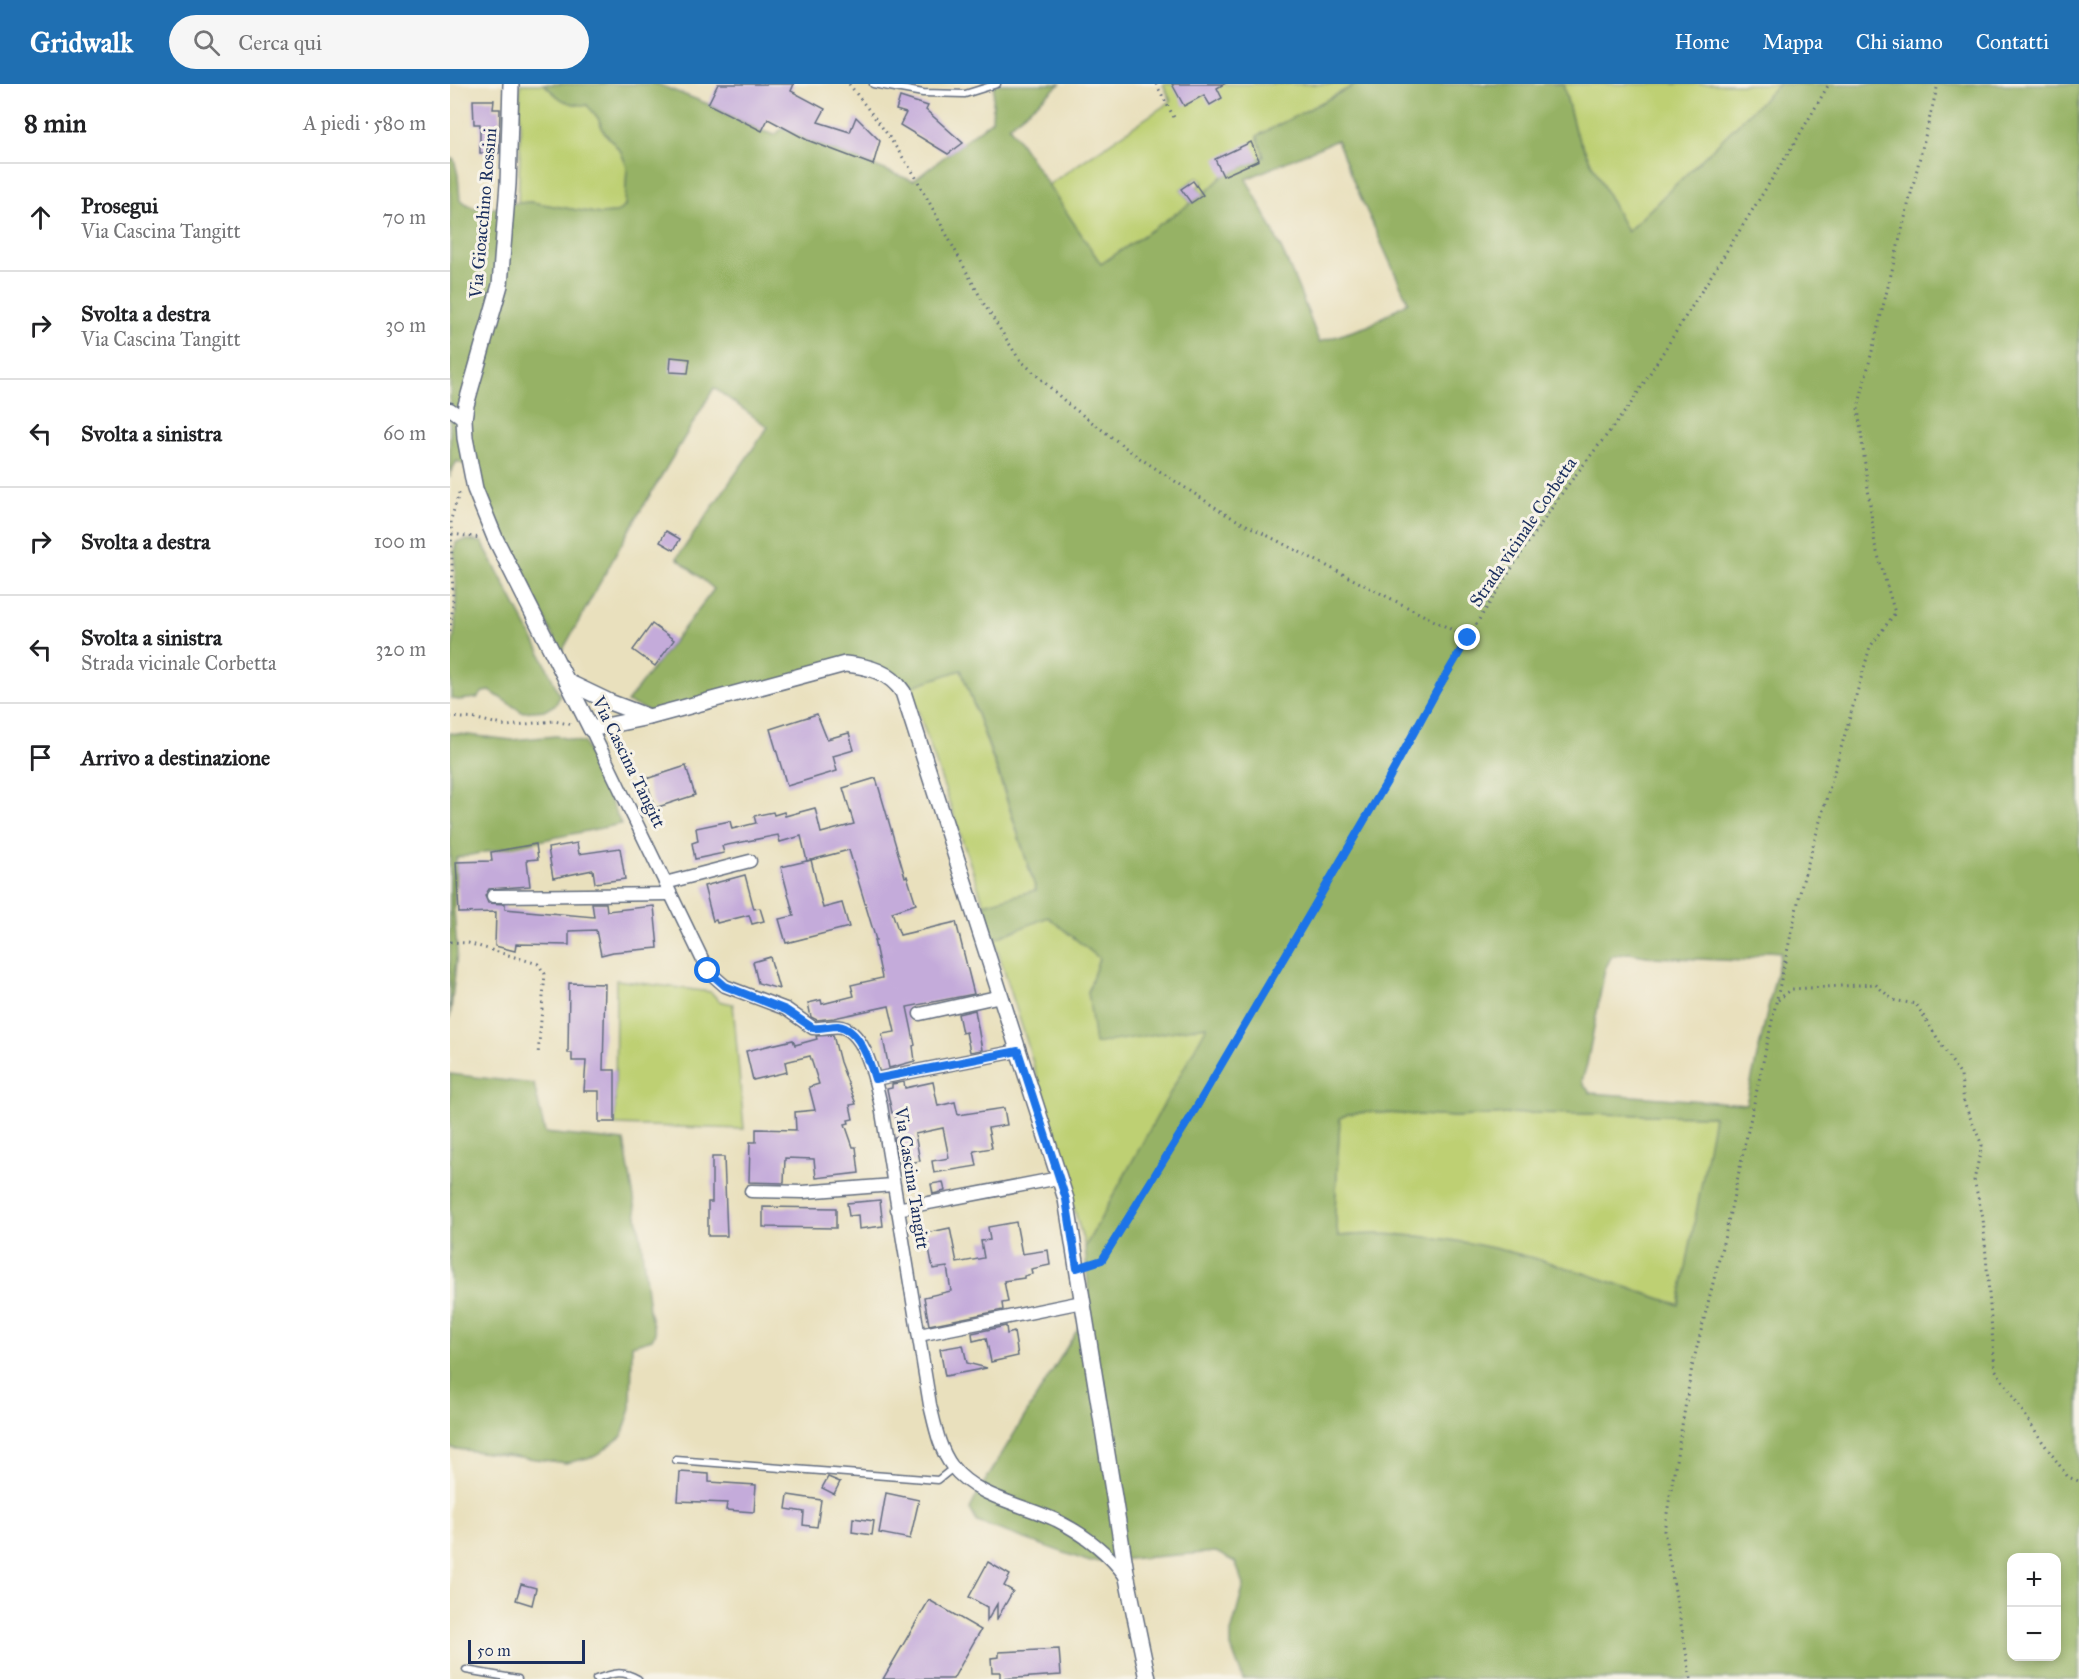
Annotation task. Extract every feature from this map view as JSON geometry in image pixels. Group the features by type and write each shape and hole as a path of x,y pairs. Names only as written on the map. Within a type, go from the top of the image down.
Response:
{"street":[{"name":"Via Gioacchino Rossini","path":"467,455 464,419 500,285 508,172 511,84"},
{"path":"450,408 464,419"},
{"name":"Via Cascina Tangitt","path":"467,455 475,489 495,538 568,682 702,961 716,979 736,992 786,1010 813,1028 834,1026 846,1029 863,1049 875,1079 933,1417 941,1444 953,1468 987,1492 1057,1521 1084,1536 1117,1564 1127,1578 1148,1679"},
{"path":"591,729 649,717 823,670 850,672 878,680 900,699 913,719 1066,1199 1127,1578"},
{"path":"568,682 612,703 649,717"},
{"path":"493,896 668,888 750,861"},
{"path":"920,1014 1001,996"},
{"path":"875,1079 1018,1051"},
{"path":"897,1209 1059,1178"},
{"path":"751,1191 803,1192 893,1185"},
{"path":"919,1335 1082,1302"}],"lane":[{"path":"873,84 923,93 965,94 997,84"},
{"path":"676,1460 938,1480 953,1468"},
{"path":"466,1670 518,1679"},
{"path":"596,1679 619,1672 627,1673 638,1679"}],"path":[{"path":"849,84 885,130 914,174 984,304 1019,359 1068,404 1138,457 1227,515 1468,638"},
{"path":"1156,84 1175,119"},
{"name":"Strada vicinale Corbetta","path":"1077,1268 1102,1260 1241,1032 1468,638 1544,520 1630,405 1829,84"},
{"path":"1691,1679 1664,1532 1692,1367 1726,1231 1802,884 1870,647 1895,613 1875,545 1858,408 1938,84"},
{"path":"450,631 453,604 451,519 467,455"},
{"path":"451,534 471,538 495,538"},
{"path":"450,717 477,719 507,726 554,721 591,729"},
{"path":"450,942 468,943 538,964 545,974 538,1055"},
{"path":"1776,1001 1792,989 1875,984 1893,1000 1916,1004 1961,1076 1964,1103 1982,1145 1974,1180 1983,1218 1995,1369 2068,1477 2079,1481"}],"green space":[{"path":"520,84 544,84 563,100 587,104 598,118 604,132 621,152 627,167 625,206 616,213 600,214 531,202 518,203"},
{"path":"544,84 657,84 708,104 762,131 775,135 784,127 808,140 913,181 992,120 994,84 1060,84 1009,126 1101,264 1203,195 1223,176 1264,157 1257,136 1357,84 1563,84 1575,131 1627,232 1779,84 2079,84 2079,1679 1243,1679 1231,1647 1231,1633 1244,1585 1235,1562 1216,1552 1090,1562 977,1522 970,1509 978,1493 1090,1309 1085,1247 1207,1026 1095,1044 1088,992 1099,958 1048,917 994,939 984,904 1036,890 1000,777 961,670 910,687 895,674 859,661 651,712 627,702 714,589 677,558 768,427 714,388 632,525 561,653 476,476 468,466 457,461 450,473 450,158 454,159 458,175 460,200 474,208 497,208 504,204 531,202 600,214 616,213 625,206 627,167 621,152 604,132 598,118 587,105 573,104 563,100","holes":["1337,140 1408,302 1368,326 1319,342 1286,259 1246,179","1767,951 1781,952 1746,1104 1590,1093 1582,1081 1605,969 1612,956 1629,953 1652,957 1744,961","1368,1112 1455,1117 1528,1113 1714,1116 1679,1305 1554,1264 1469,1243 1383,1234 1338,1236 1335,1211 1340,1118 1348,1114"]},
{"path":"1163,84 1357,84 1257,136 1264,156 1223,176 1203,195 1197,187 1203,183 1198,177 1181,189 1191,203 1101,264 1048,185 1171,101"},
{"path":"1563,84 1779,84 1627,232 1575,131"},
{"path":"467,540 482,542 540,652 560,696 556,704 546,710 522,712 490,691 483,692 477,698 458,700 451,698 450,666 456,596 454,552 456,543"},
{"path":"961,669 1036,890 984,904 910,687"},
{"path":"450,733 512,740 556,736 584,743 621,824 456,858 454,910 457,953 450,1019"},
{"path":"1048,917 1099,958 1088,992 1181,1029 1208,1025 1085,1247 1027,1042 994,939"},
{"path":"616,980 711,992 719,1001 733,1004 744,1129 615,1125"},
{"path":"450,1074 534,1084 545,1133 624,1141 641,1239 649,1310 655,1333 652,1339 632,1345 631,1408 622,1436 596,1456 566,1463 450,1448"},
{"path":"1368,1112 1455,1117 1528,1113 1715,1116 1680,1305 1554,1264 1469,1243 1383,1234 1338,1236 1335,1211 1340,1118 1348,1114"}],"building":[{"path":"718,84 794,84 791,91 825,109 818,122 850,132 856,117 880,141 873,165 807,140 768,119 762,131 708,104"},
{"path":"1172,84 1224,84 1217,88 1222,98 1210,105 1204,95 1184,106"},
{"path":"900,97 928,106 926,110 963,143 948,154 900,125 906,113 896,110"},
{"path":"473,100 494,100 493,109 500,109 499,153 480,153 480,124 474,124"},
{"path":"1251,142 1259,160 1223,176 1215,159"},
{"path":"1193,181 1203,195 1191,203 1181,189"},
{"path":"671,357 690,359 688,373 670,372"},
{"path":"666,531 680,539 674,550 660,542"},
{"path":"652,624 674,640 655,666 633,650"},
{"path":"817,714 827,739 849,733 854,750 833,756 837,771 787,786 770,729"},
{"path":"686,766 695,795 655,808 646,779"},
{"path":"876,778 905,877 907,876 916,904 892,912 900,935 956,922 974,994 907,1007 915,1045 913,1046 915,1061 889,1068 882,1034 895,1032 889,1006 817,1020 811,1017 808,1003 821,1000 822,1004 854,996 851,985 882,978 874,940 876,940 849,850 807,861 801,836 780,842 778,835 722,846 724,853 695,859 692,843 698,841 696,828 730,821 732,829 756,823 754,816 773,812 774,815 784,812 785,816 815,808 821,833 854,824 843,788"},
{"path":"577,843 579,854 620,848 625,879 595,883 593,870 553,878 548,848"},
{"path":"536,844 538,859 527,860 530,886 489,889 485,896 488,903 505,904 505,909 594,917 592,903 606,903 607,911 654,906 658,948 601,955 596,930 569,931 569,945 516,944 515,951 495,946 496,912 459,913 456,862 492,861 491,852"},
{"path":"811,860 823,908 842,903 849,927 786,943 779,919 794,916 781,867"},
{"path":"745,875 754,909 760,908 764,921 752,924 749,915 717,923 716,920 713,921 704,886"},
{"path":"770,957 779,989 758,983 753,962"},
{"path":"569,983 605,984 603,1070 615,1070 615,1122 599,1122 599,1091 584,1091 586,1061 572,1061 572,1053 568,1053"},
{"path":"975,1010 982,1050 970,1052 966,1032 962,1033 958,1014"},
{"path":"833,1035 840,1062 856,1104 850,1105 853,1119 848,1120 849,1123 845,1124 853,1147 856,1147 859,1173 816,1178 814,1159 785,1158 784,1183 749,1182 750,1142 756,1142 756,1129 796,1130 795,1112 815,1110 809,1087 819,1084 810,1056 785,1062 787,1072 753,1080 746,1051 793,1040 795,1045 817,1039 816,1036"},
{"path":"904,1082 905,1088 933,1082 938,1106 955,1102 958,1115 1004,1108 1007,1125 988,1128 992,1148 974,1151 977,1166 934,1173 932,1161 949,1158 943,1128 915,1134 920,1161 899,1165 894,1137 900,1136 887,1089 892,1088 892,1084"},
{"path":"712,1157 724,1157 727,1236 708,1236 708,1202 712,1202"},
{"path":"943,1182 945,1191 933,1194 931,1184"},
{"path":"880,1200 883,1226 859,1229 858,1215 849,1216 847,1203"},
{"path":"763,1207 836,1208 836,1228 763,1227"},
{"path":"1016,1222 1022,1254 1048,1250 1050,1265 1031,1269 1032,1274 1024,1278 1004,1281 1008,1302 1002,1303 1003,1310 929,1325 924,1297 951,1291 947,1267 933,1269 926,1233 950,1228 957,1263 984,1258 981,1241 990,1240 988,1227"},
{"path":"1006,1326 1007,1334 1014,1332 1018,1356 991,1362 986,1338 973,1341 972,1333"},
{"path":"963,1345 967,1363 987,1368 945,1376 940,1349"},
{"path":"680,1472 709,1474 709,1482 756,1485 754,1512 726,1510 727,1503 678,1501"},
{"path":"828,1477 840,1482 834,1494 822,1488"},
{"path":"886,1493 919,1500 910,1539 879,1533"},
{"path":"788,1495 821,1500 817,1527 803,1525 804,1512 786,1509"},
{"path":"853,1518 874,1521 872,1535 852,1532"},
{"path":"988,1562 1010,1575 1004,1586 1013,1591 997,1619 997,1604 987,1621 987,1607 969,1597"},
{"path":"521,1584 536,1588 532,1605 516,1600"},
{"path":"929,1600 981,1630 953,1679 883,1679"},
{"path":"1059,1649 1061,1675 1000,1679 1000,1672 992,1672 991,1658 999,1657 999,1652"}],"route":[{"path":"708,971 725,986 736,992 786,1010 813,1028 834,1026 846,1029 863,1049 875,1079 1018,1051 1066,1199 1077,1268 1102,1260 1190,1118 1286,955 1468,638"}]}
